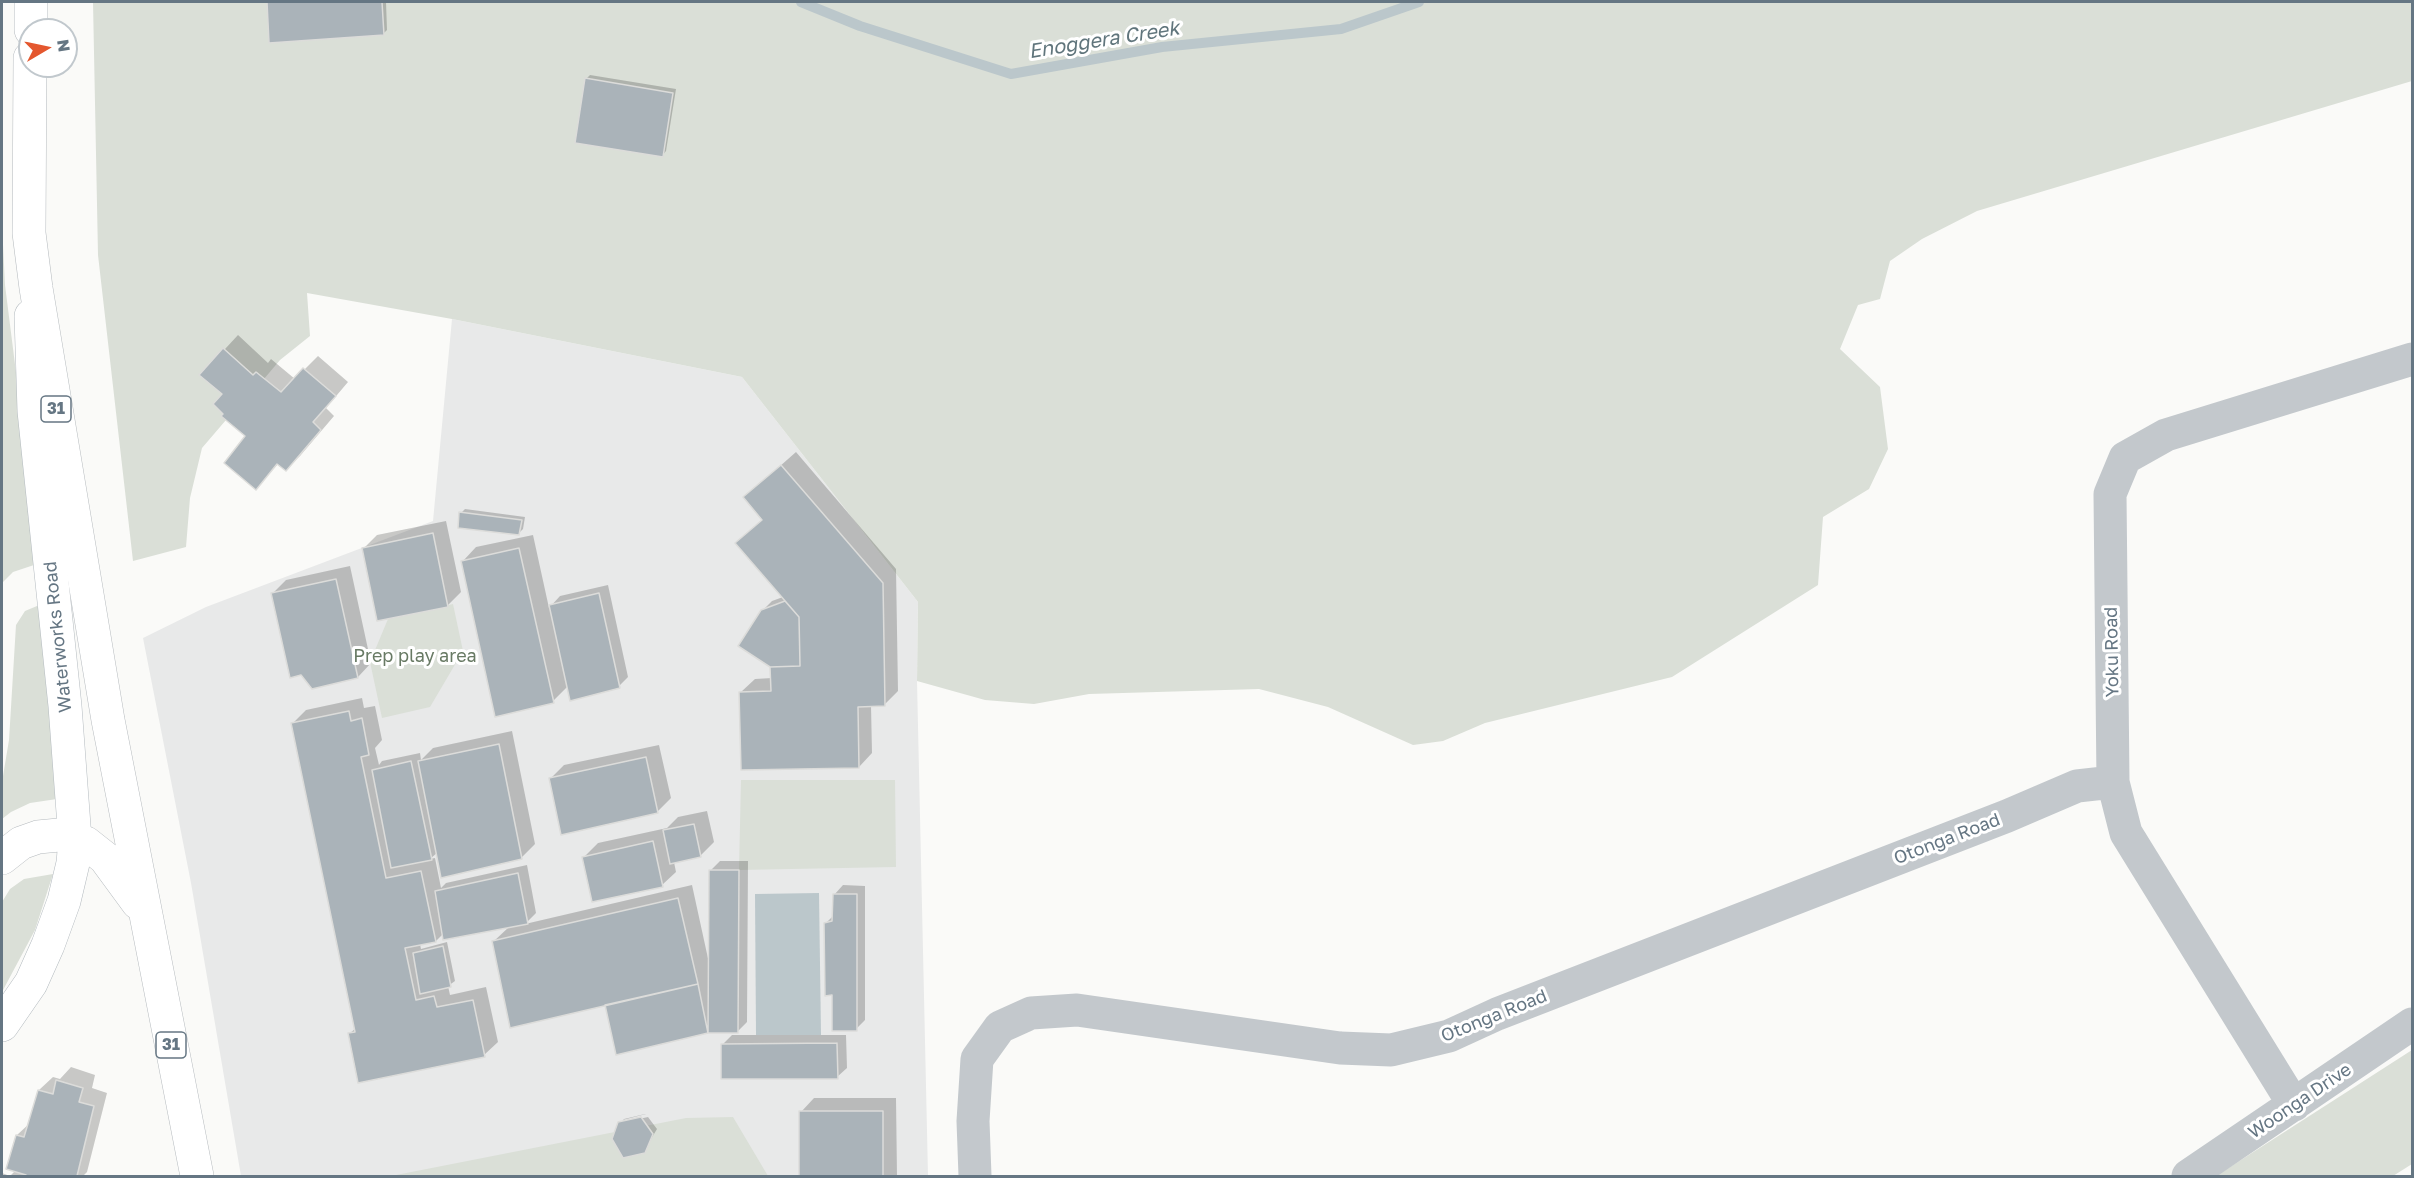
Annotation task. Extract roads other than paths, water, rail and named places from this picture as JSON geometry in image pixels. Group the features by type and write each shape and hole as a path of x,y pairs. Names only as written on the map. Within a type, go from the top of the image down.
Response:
{"main road":[{"path":"31,18 32,2"},
{"name":"Waterworks Road","path":"2,1025 31,983 51,937 69,879 75,839 65,706 34,411 29,233 30,78"},
{"name":"Waterworks Road","path":"29,233 36,288 96,647 144,913"},
{"path":"2,858 21,843 38,837 59,835 86,843 105,858 144,913"},
{"name":"31","path":"144,913 197,1176"}],"street":[{"name":"Yoku Road","path":"2294,1105 2126,833 2113,782 2110,494 2125,458 2166,435 2412,359"},
{"name":"Otonga Road","path":"975,1176 973,1121 977,1059 1000,1027 1031,1013 1077,1010 1340,1048 1390,1050 1449,1036 1497,1014 1996,820 2077,786 2113,782"},
{"name":"Woonga Drive","path":"2188,1176 2412,1024"}],"waterway":[{"name":"Enoggera Creek","path":"801,2 860,26 1011,74 1162,47 1341,29 1419,2"}],"park label":[{"name":"Prep play area","path":"415,656"}]}
